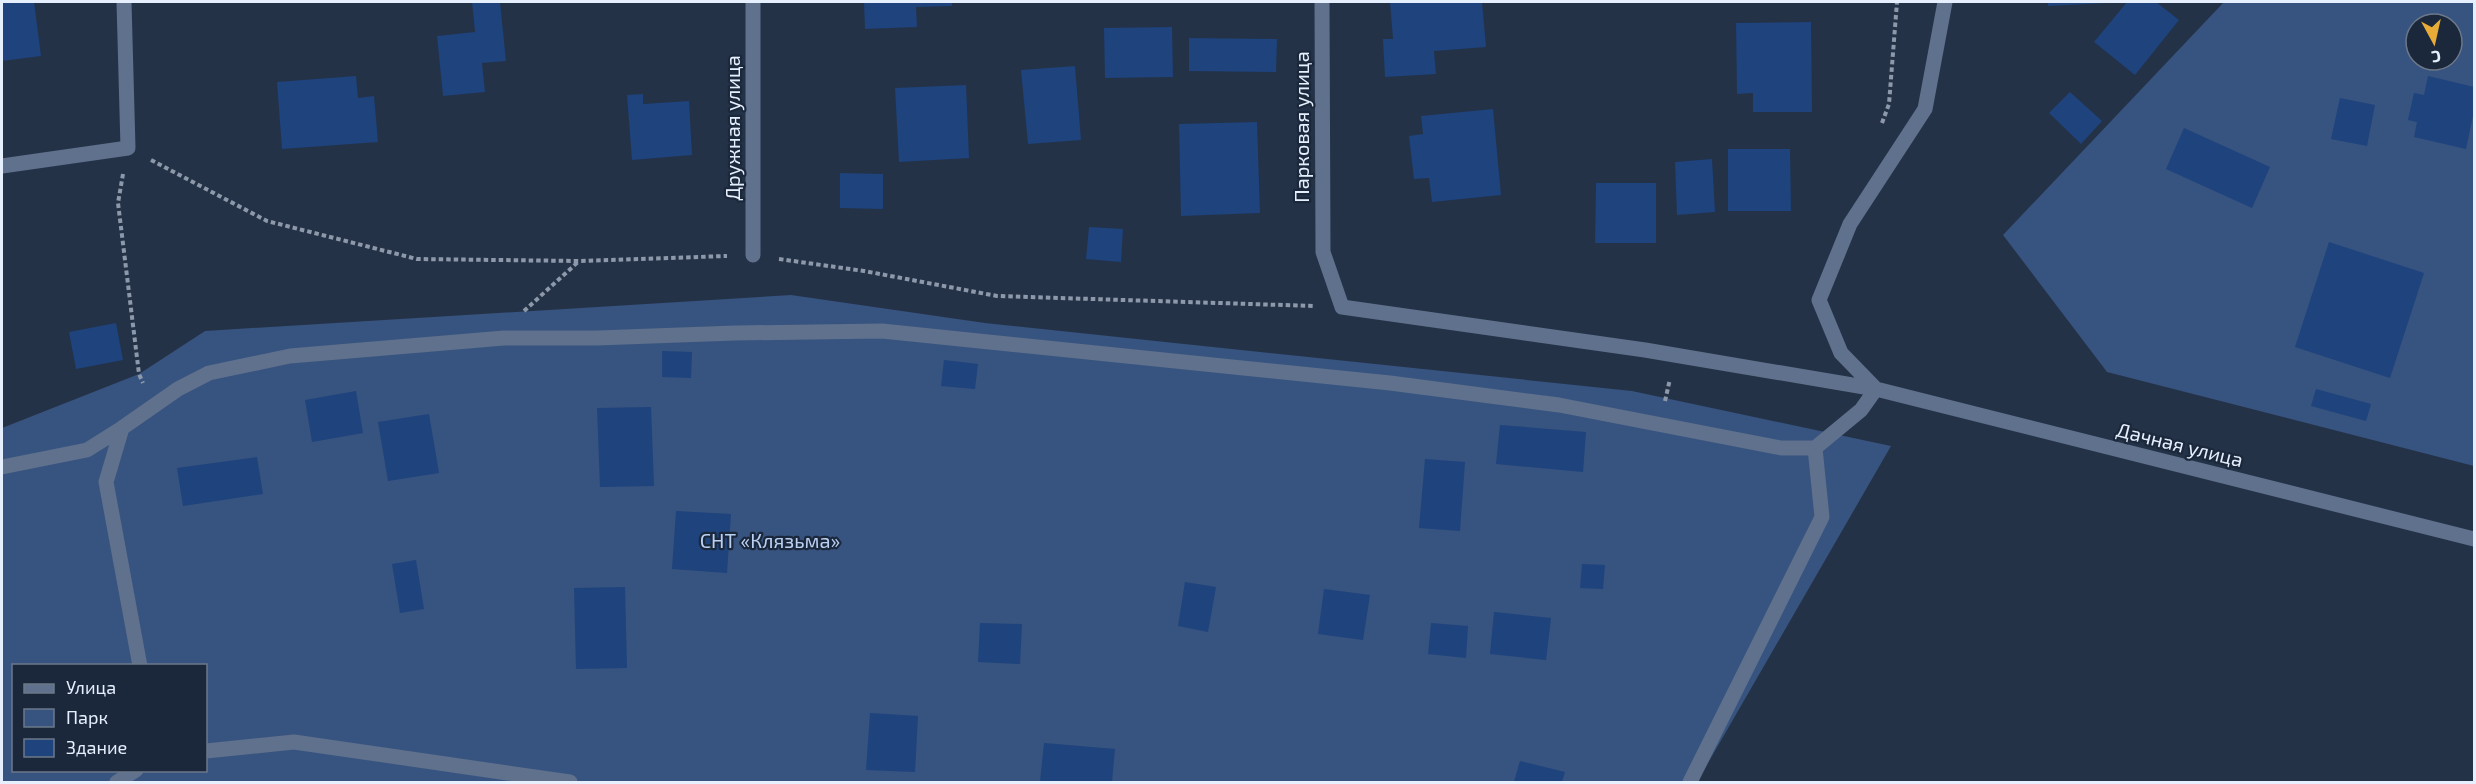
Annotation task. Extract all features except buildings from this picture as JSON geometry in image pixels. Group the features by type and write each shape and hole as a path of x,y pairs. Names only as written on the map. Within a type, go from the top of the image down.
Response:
{"street":[{"path":"2,166 128,148 124,2"},
{"name":"Дружная улица","path":"753,2 753,255"},
{"name":"Парковая улица","path":"1322,2 1323,252 1342,307"},
{"path":"2,467 87,450 152,406 210,373 290,356 504,338 882,331 1390,383 1559,405 1781,448 1815,448 1861,410 1876,389 1841,353 1819,300 1850,224 1925,109 1945,2"},
{"name":"Дачная улица","path":"1342,307 1674,356 1876,389 2475,539"},
{"path":"122,428 106,482 140,664"},
{"path":"1690,783 1822,517 1815,448"},
{"path":"207,751 294,742 570,783"},
{"path":"117,783 134,772"}],"path":[{"path":"1882,125 1888,104 1897,2"},
{"path":"152,406 139,374 118,202 128,148 267,220 417,259 579,261 753,255 864,271 997,296 1342,307"},
{"path":"504,338 523,312 579,261"},
{"path":"1660,426 1674,356"}],"green space":[{"path":"2224,2 2474,2 2474,466 2107,372 2003,235"},
{"name":"СНТ «Клязьма»","path":"791,295 985,323 1632,391 1891,446 1697,782 2,782 2,428 139,374 205,331"}]}
